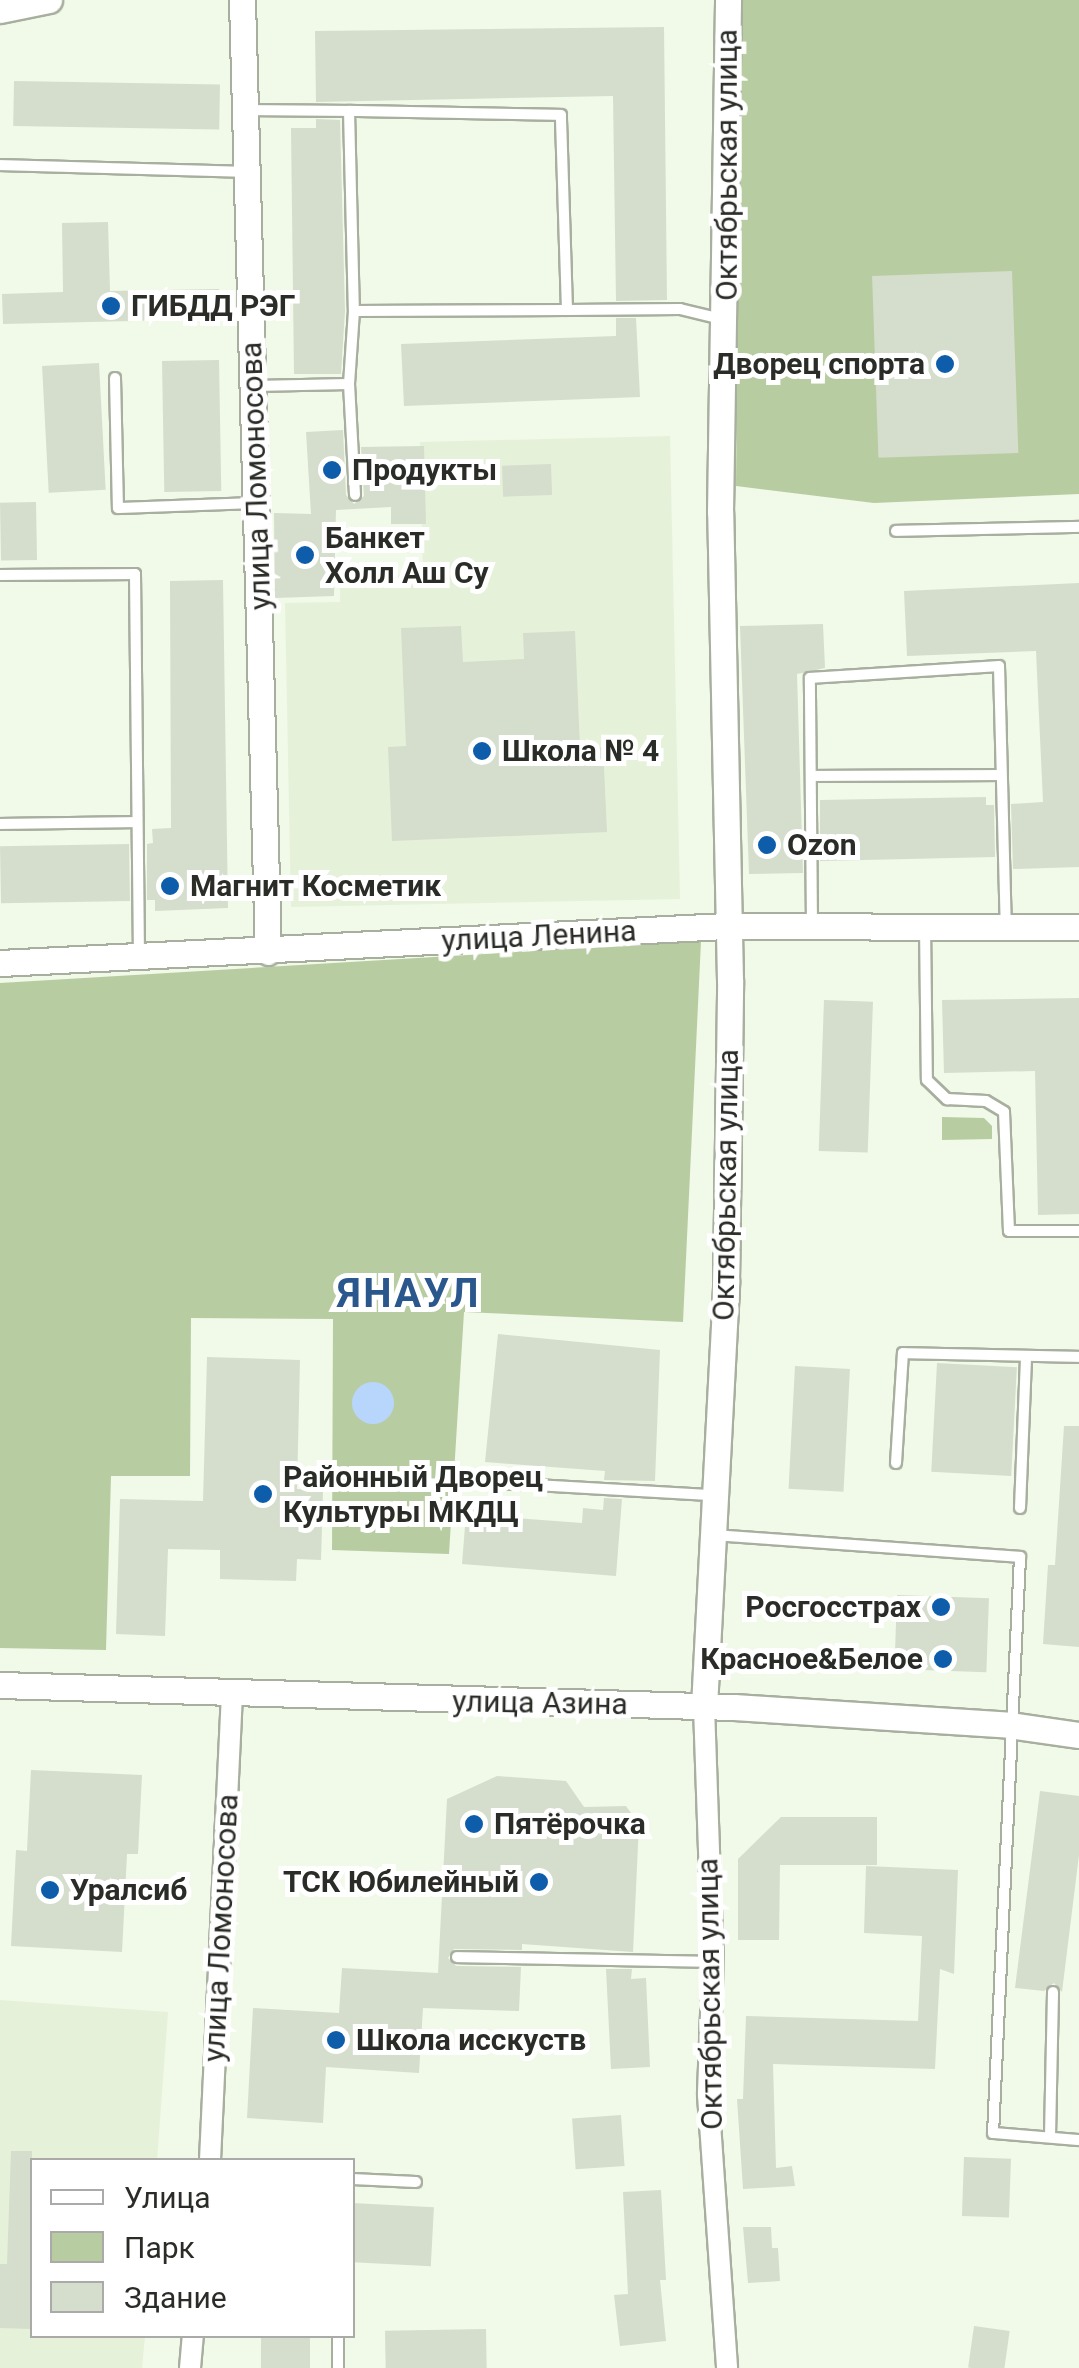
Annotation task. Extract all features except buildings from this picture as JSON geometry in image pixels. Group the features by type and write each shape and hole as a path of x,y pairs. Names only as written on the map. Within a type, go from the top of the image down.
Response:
{"street":[{"path":"0,10 49,0"},
{"name":"улица Ломоносова","path":"242,0 268,952"},
{"name":"Октябрьская улица","path":"728,0 720,512 730,980 726,1281 704,1707 712,1962 708,2095 728,2368"},
{"name":"улица Ленина","path":"0,962 268,952 726,926 1079,927"},
{"name":"улица Азина","path":"0,1684 156,1686 232,1695 704,1707 1009,1725 1078,1735"},
{"name":"улица Ломоносова","path":"210,2158 232,1695"},
{"path":"190,2368 193,2338"}],"lane":[{"path":"247,110 560,115 567,310"},
{"path":"349,111 354,310 349,384 356,495"},
{"path":"0,165 246,172"},
{"path":"354,310 680,309 726,320"},
{"path":"114,378 118,508 257,502"},
{"path":"254,386 349,384"},
{"path":"896,530 1079,527"},
{"path":"0,575 134,574 139,957"},
{"path":"812,926 810,678 998,666 1006,925"},
{"path":"811,776 1001,775"},
{"path":"0,824 136,822"},
{"path":"925,926 928,1080 948,1100 986,1100 1004,1112 1008,1232 1079,1230"},
{"path":"896,1464 903,1353 1079,1357"},
{"path":"1020,1508 1026,1356"},
{"path":"449,1480 717,1496"},
{"path":"714,1535 1020,1557 1009,1725 993,2133 1079,2140"},
{"path":"457,1957 712,1962"},
{"path":"1050,2136 1053,1992"},
{"path":"355,2179 416,2182"},
{"path":"338,2338 338,2368"}],"shaded area":[{"name":"Школа № 4","path":"670,436 680,899 291,907 285,603 340,602 340,576 423,574 420,442"},
{"path":"0,2000 168,2012 157,2158 30,2158 30,2338 145,2338 142,2368 0,2368"}],"green space":[{"path":"740,0 1079,0 1079,494 874,503 736,486"},
{"path":"701,941 683,1322 464,1312 449,1554 332,1550 333,1319 191,1318 190,1476 111,1476 106,1650 0,1648 0,983"},
{"path":"942,1117 984,1118 992,1126 992,1139 942,1140"}],"water":[{"path":"373,1382 388,1388 394,1403 388,1418 373,1424 358,1418 352,1403 358,1388"}],"place":[{"name":"ГИБДД РЭГ","path":"111,306"},
{"name":"Дворец спорта","path":"945,364"},
{"name":"Продукты","path":"332,470"},
{"name":"Банкет Холл Аш Су","path":"305,555"},
{"name":"Школа № 4","path":"482,751"},
{"name":"Ozon","path":"767,845"},
{"name":"Магнит Косметик","path":"170,886"},
{"name":"Районный Дворец Культуры МКДЦ","path":"263,1494"},
{"name":"Росгосстрах","path":"941,1607"},
{"name":"Красное&Белое","path":"943,1659"},
{"name":"Пятёрочка","path":"474,1824"},
{"name":"ТСК Юбилейный","path":"539,1882"},
{"name":"Уралсиб","path":"50,1890"},
{"name":"Школа исскуств","path":"336,2040"}],"district":[{"name":"ЯНАУЛ","path":"409,1294"}]}
